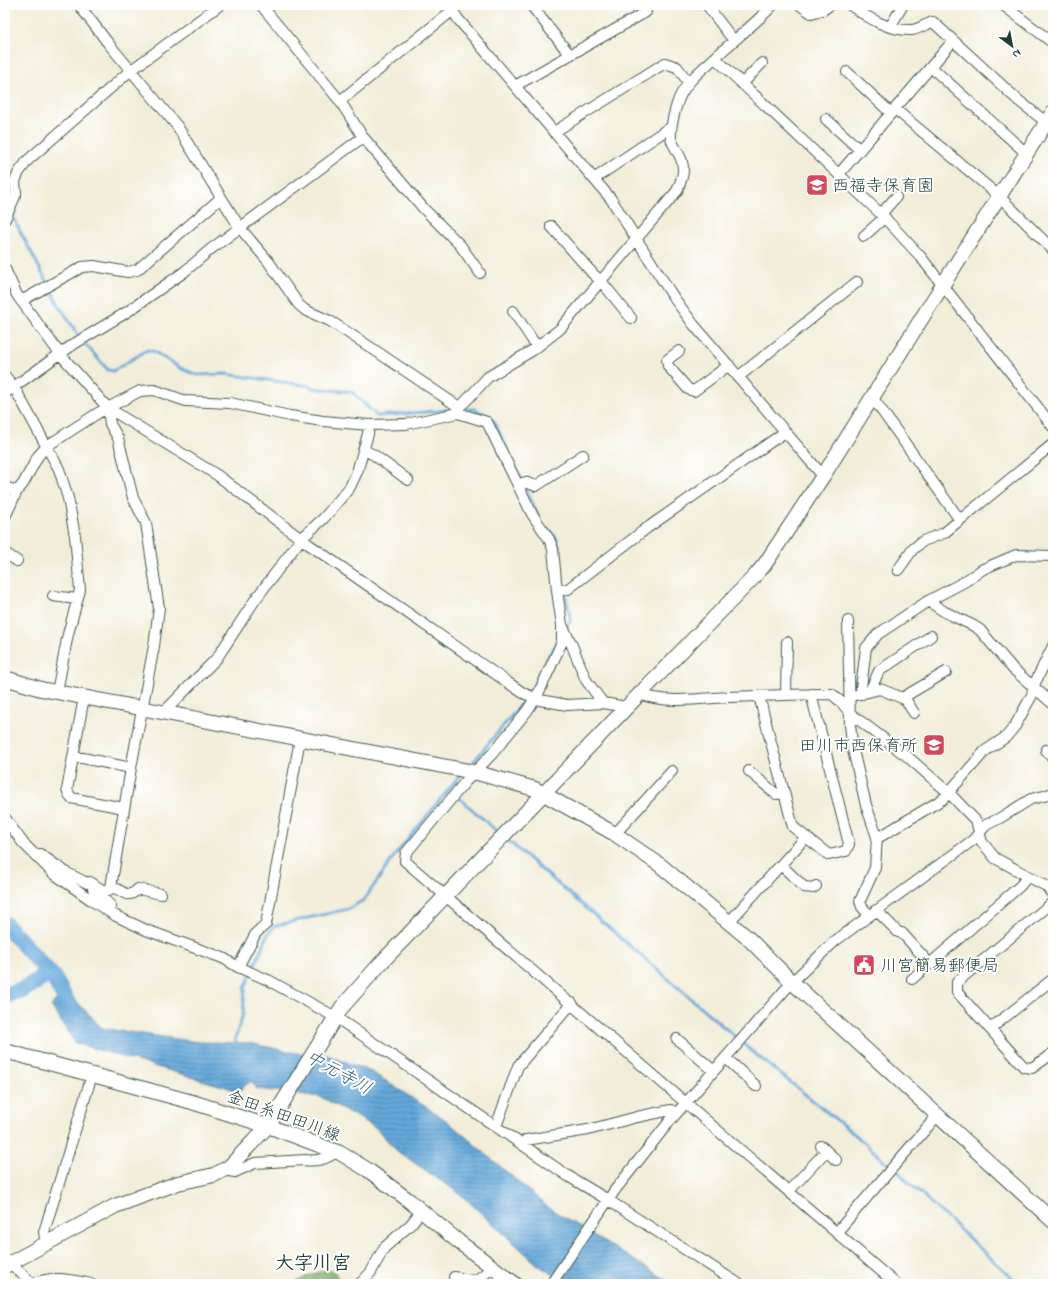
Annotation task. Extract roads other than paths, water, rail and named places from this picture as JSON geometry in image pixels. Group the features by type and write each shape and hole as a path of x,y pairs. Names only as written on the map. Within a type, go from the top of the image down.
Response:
{"street":[{"path":"79,5 130,71 177,126 240,228 268,262 299,305 305,310 330,321 459,410 487,422 532,514 549,539 553,549 562,625 562,642 544,682 527,711 492,754 474,772 406,852 406,861 896,1284"},
{"path":"5,218 16,194 15,181 19,172 28,160 130,71 220,5"},
{"path":"261,5 340,101 363,137 424,210 460,245 480,273"},
{"path":"532,5 570,55"},
{"path":"713,5 709,8 734,41"},
{"path":"5,517 16,491 23,484 38,456 47,446 98,413 140,391 154,390 186,401 230,402 296,417 369,425 406,424 459,410 488,376 537,347 560,329 677,191 683,177 682,160 672,144 670,135 672,123 682,91 714,58 755,24 773,5"},
{"path":"800,5 810,13 823,10 830,5"},
{"path":"91,1284 56,1279 40,1280 32,1284 7,1264 115,1206 178,1183 214,1175 224,1170 239,1157 271,1122 335,1021 342,1007 380,964 765,564 823,476 1050,117 1019,101 933,22 925,24 914,30 890,27 867,17 850,5"},
{"path":"890,27 903,5"},
{"path":"1003,5 1053,43"},
{"path":"340,101 453,7 458,20 611,199 686,314 823,476"},
{"path":"515,86 646,12"},
{"path":"839,174 953,41"},
{"path":"714,58 883,216 920,256 1053,427"},
{"path":"554,132 665,63 677,67 689,83"},
{"path":"742,84 762,63"},
{"path":"930,67 1026,153"},
{"path":"847,72 893,111 1000,196 1053,250"},
{"path":"826,119 860,150"},
{"path":"594,179 666,130 671,129"},
{"path":"5,393 74,344 127,312 184,272 211,249 363,137"},
{"path":"864,236 883,216 896,197"},
{"path":"21,301 82,267 94,266 128,272 137,270 221,198"},
{"path":"551,226 593,274 601,281 631,318"},
{"path":"5,268 16,295 60,354 108,408 217,475 301,539 523,693 535,698 567,705 603,703 627,706"},
{"path":"738,377 857,282"},
{"path":"513,311 537,347"},
{"path":"679,351 667,360 668,366 688,389 694,391 729,366"},
{"path":"5,376 14,387 58,469 68,498 75,536 80,590 68,634 57,692"},
{"path":"872,397 960,520"},
{"path":"87,883 90,882 102,890 109,890 111,886 154,646 158,608 146,523 133,498 118,438 110,424 108,408"},
{"path":"163,713 217,658 255,600 301,539 324,518 350,487 357,472 364,450 369,425"},
{"path":"557,591 568,589 647,528 785,432"},
{"path":"898,570 914,549 923,541 944,533 1053,444"},
{"path":"364,450 374,455 408,480"},
{"path":"518,485 525,482 536,486 583,455"},
{"path":"5,487 16,491"},
{"path":"5,553 18,561"},
{"path":"866,693 861,688 866,648 871,640 878,634 928,601 964,582 983,569 1016,555 1053,556"},
{"path":"53,596 77,599"},
{"path":"928,601 945,612 980,630 1013,669 1053,704"},
{"path":"848,621 851,714 850,725 853,750 866,805 877,837 875,868 860,901 862,907 872,912 898,932 902,933 930,964"},
{"path":"562,625 586,680 603,703"},
{"path":"866,693 879,670 931,636"},
{"path":"786,695 787,642"},
{"path":"877,837 943,799 985,751 1006,736 1015,726 1032,695 1034,687 1053,646"},
{"path":"850,697 880,689 902,698 946,672"},
{"path":"5,678 20,684 57,692 474,772 535,789 615,834 660,865 729,922 749,939 792,982 1053,1222"},
{"path":"639,694 652,699 832,694 851,714 908,757 948,792 976,821 982,842 995,858 1046,886 1053,895"},
{"path":"759,696 793,827 829,855 846,851 849,844 812,694"},
{"path":"84,697 67,790 71,798 124,808"},
{"path":"904,697 914,713"},
{"path":"238,967 256,933 266,924 300,739"},
{"path":"1046,750 1053,758"},
{"path":"73,756 131,768"},
{"path":"615,834 672,771"},
{"path":"749,771 776,794 784,793"},
{"path":"551,1284 614,1190 677,1113 792,982 835,940 973,840 986,825 1031,799 1053,793"},
{"path":"5,818 23,843 53,873 109,912 146,930 223,958 238,967 268,980 335,1021 495,1126 606,1204 739,1284"},
{"path":"729,922 806,837"},
{"path":"33,853 42,855 67,872 87,883 111,906 109,912"},
{"path":"781,865 804,886 813,888 816,886"},
{"path":"912,979 1020,886 1028,876"},
{"path":"111,886 125,895 128,895 138,889 161,894"},
{"path":"1053,902 957,982 957,992 1024,1067 1032,1068 1053,1053"},
{"path":"990,1029 1053,979"},
{"path":"495,1126 518,1066 572,1003"},
{"path":"677,1040 714,1071"},
{"name":"金田糸田田川線","path":"5,1051 271,1122 336,1152 368,1170 515,1284"},
{"path":"726,1058 756,1086"},
{"path":"46,1243 44,1232 92,1075"},
{"path":"522,1144 526,1140 588,1130 671,1110 677,1113"},
{"path":"837,1232 937,1116"},
{"path":"789,1191 823,1149 836,1160"},
{"path":"224,1170 235,1172 255,1163 305,1160 313,1162 328,1159 336,1152"},
{"path":"360,1284 371,1272 384,1248 411,1224 421,1211"},
{"path":"454,1277 475,1281 493,1268"}],"water":[{"path":"65,989 102,1028 198,1042 249,1043 301,1054 327,1055 372,1072 446,1120 549,1208 673,1284 568,1284 538,1265 460,1194 397,1151 375,1127 321,1097 257,1089 251,1081 239,1091 75,1043 51,1006"}],"waterway":[{"path":"10,212 59,305 80,338 108,370 113,371 147,350 153,351 180,368 197,375 225,374 311,386 312,388 352,392 377,416 449,410"},
{"path":"461,410 475,409 494,421 538,515"},
{"path":"548,529 556,538 559,548 561,575 571,620 566,628"},
{"path":"469,767 519,707 534,685 557,643"},
{"path":"235,1046 236,1036 243,1014 245,988 268,934 275,926 348,909 364,900 395,855 462,773"},
{"path":"456,795 500,834"},
{"path":"505,838 748,1048 859,1138 889,1165 892,1165 907,1181 1019,1284"},
{"name":"中元寺川","path":"5,924 54,978 73,1014"},
{"path":"5,995 21,991 50,973"}],"place":[{"name":"西福寺保育園","path":"817,185"},
{"name":"田川市西保育所","path":"934,745"},
{"name":"川宮簡易郵便局","path":"864,965"}],"district":[{"name":"大字川宮","path":"313,1262"}]}
